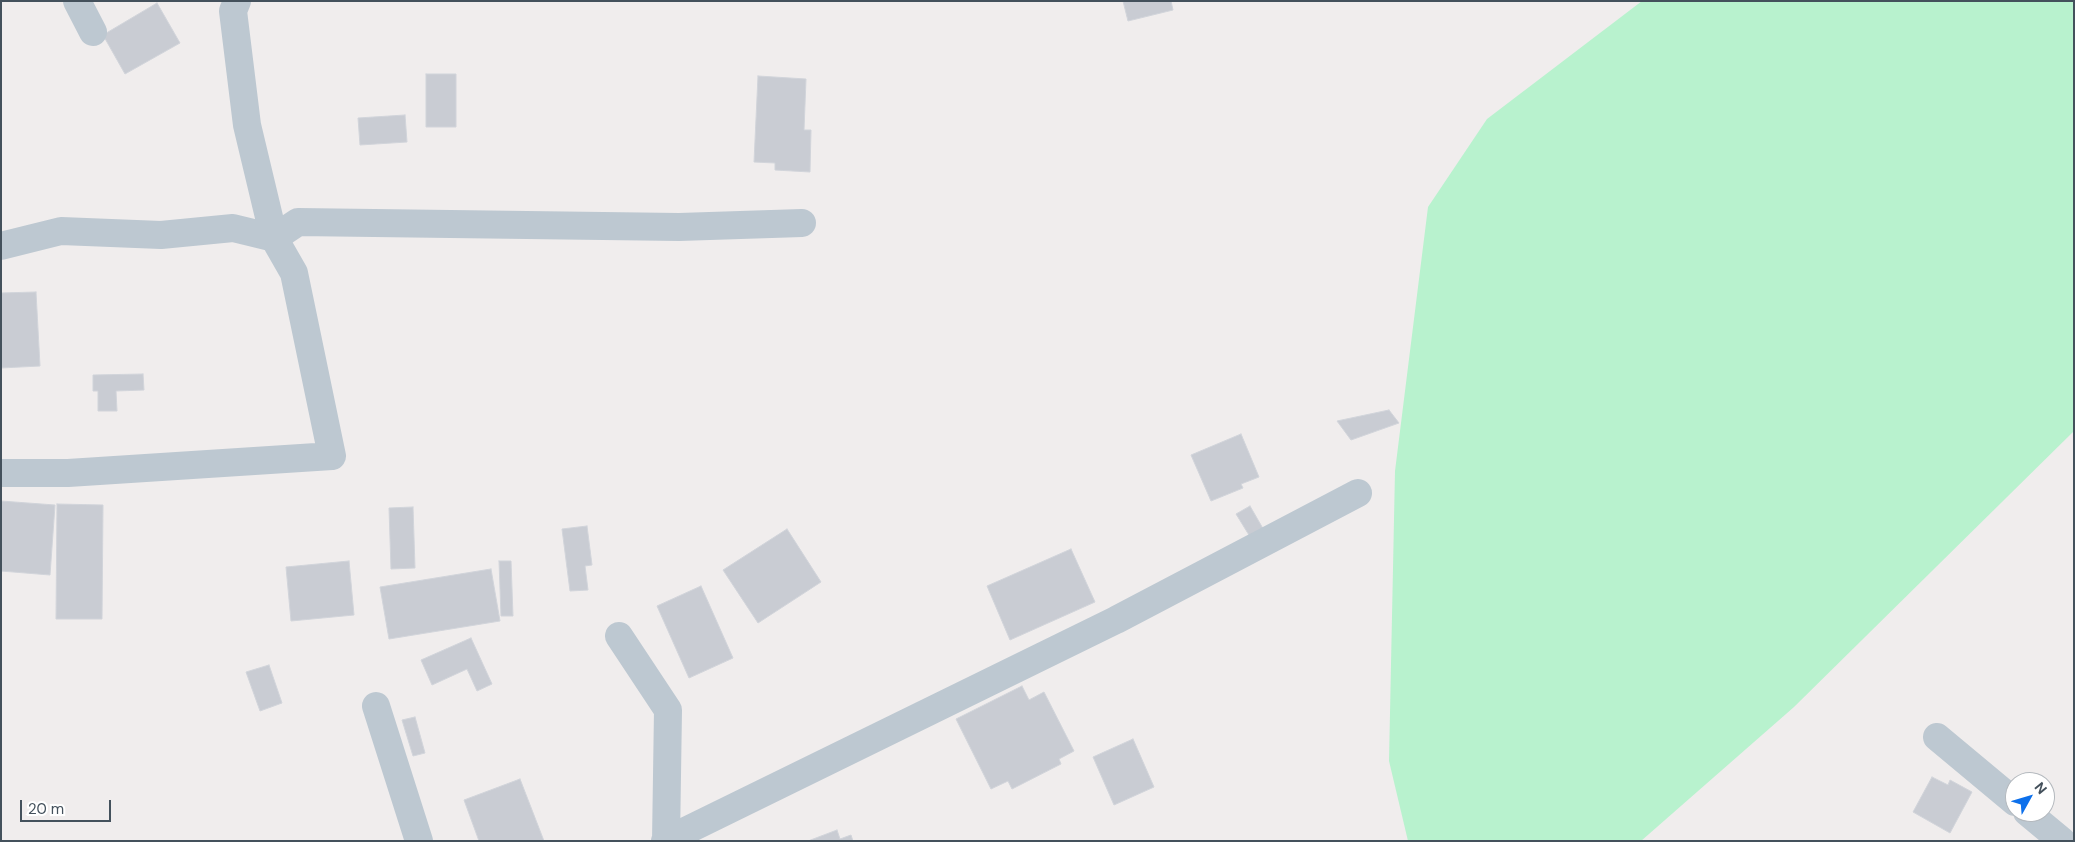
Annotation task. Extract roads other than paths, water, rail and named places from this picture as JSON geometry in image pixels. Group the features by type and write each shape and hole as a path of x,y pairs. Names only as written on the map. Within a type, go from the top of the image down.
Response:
{"street":[{"path":"77,1 93,32"},
{"path":"1,472 68,473 332,456 294,273 274,238 247,125 233,11 237,1"},
{"path":"1,246 61,231 161,235 233,228 274,238 298,222 679,227 802,223"},
{"path":"619,636 668,710 666,841 1116,620 1358,493"},
{"path":"376,706 419,841"},
{"path":"1937,737 2005,794"},
{"path":"2039,822 2062,841"}]}
